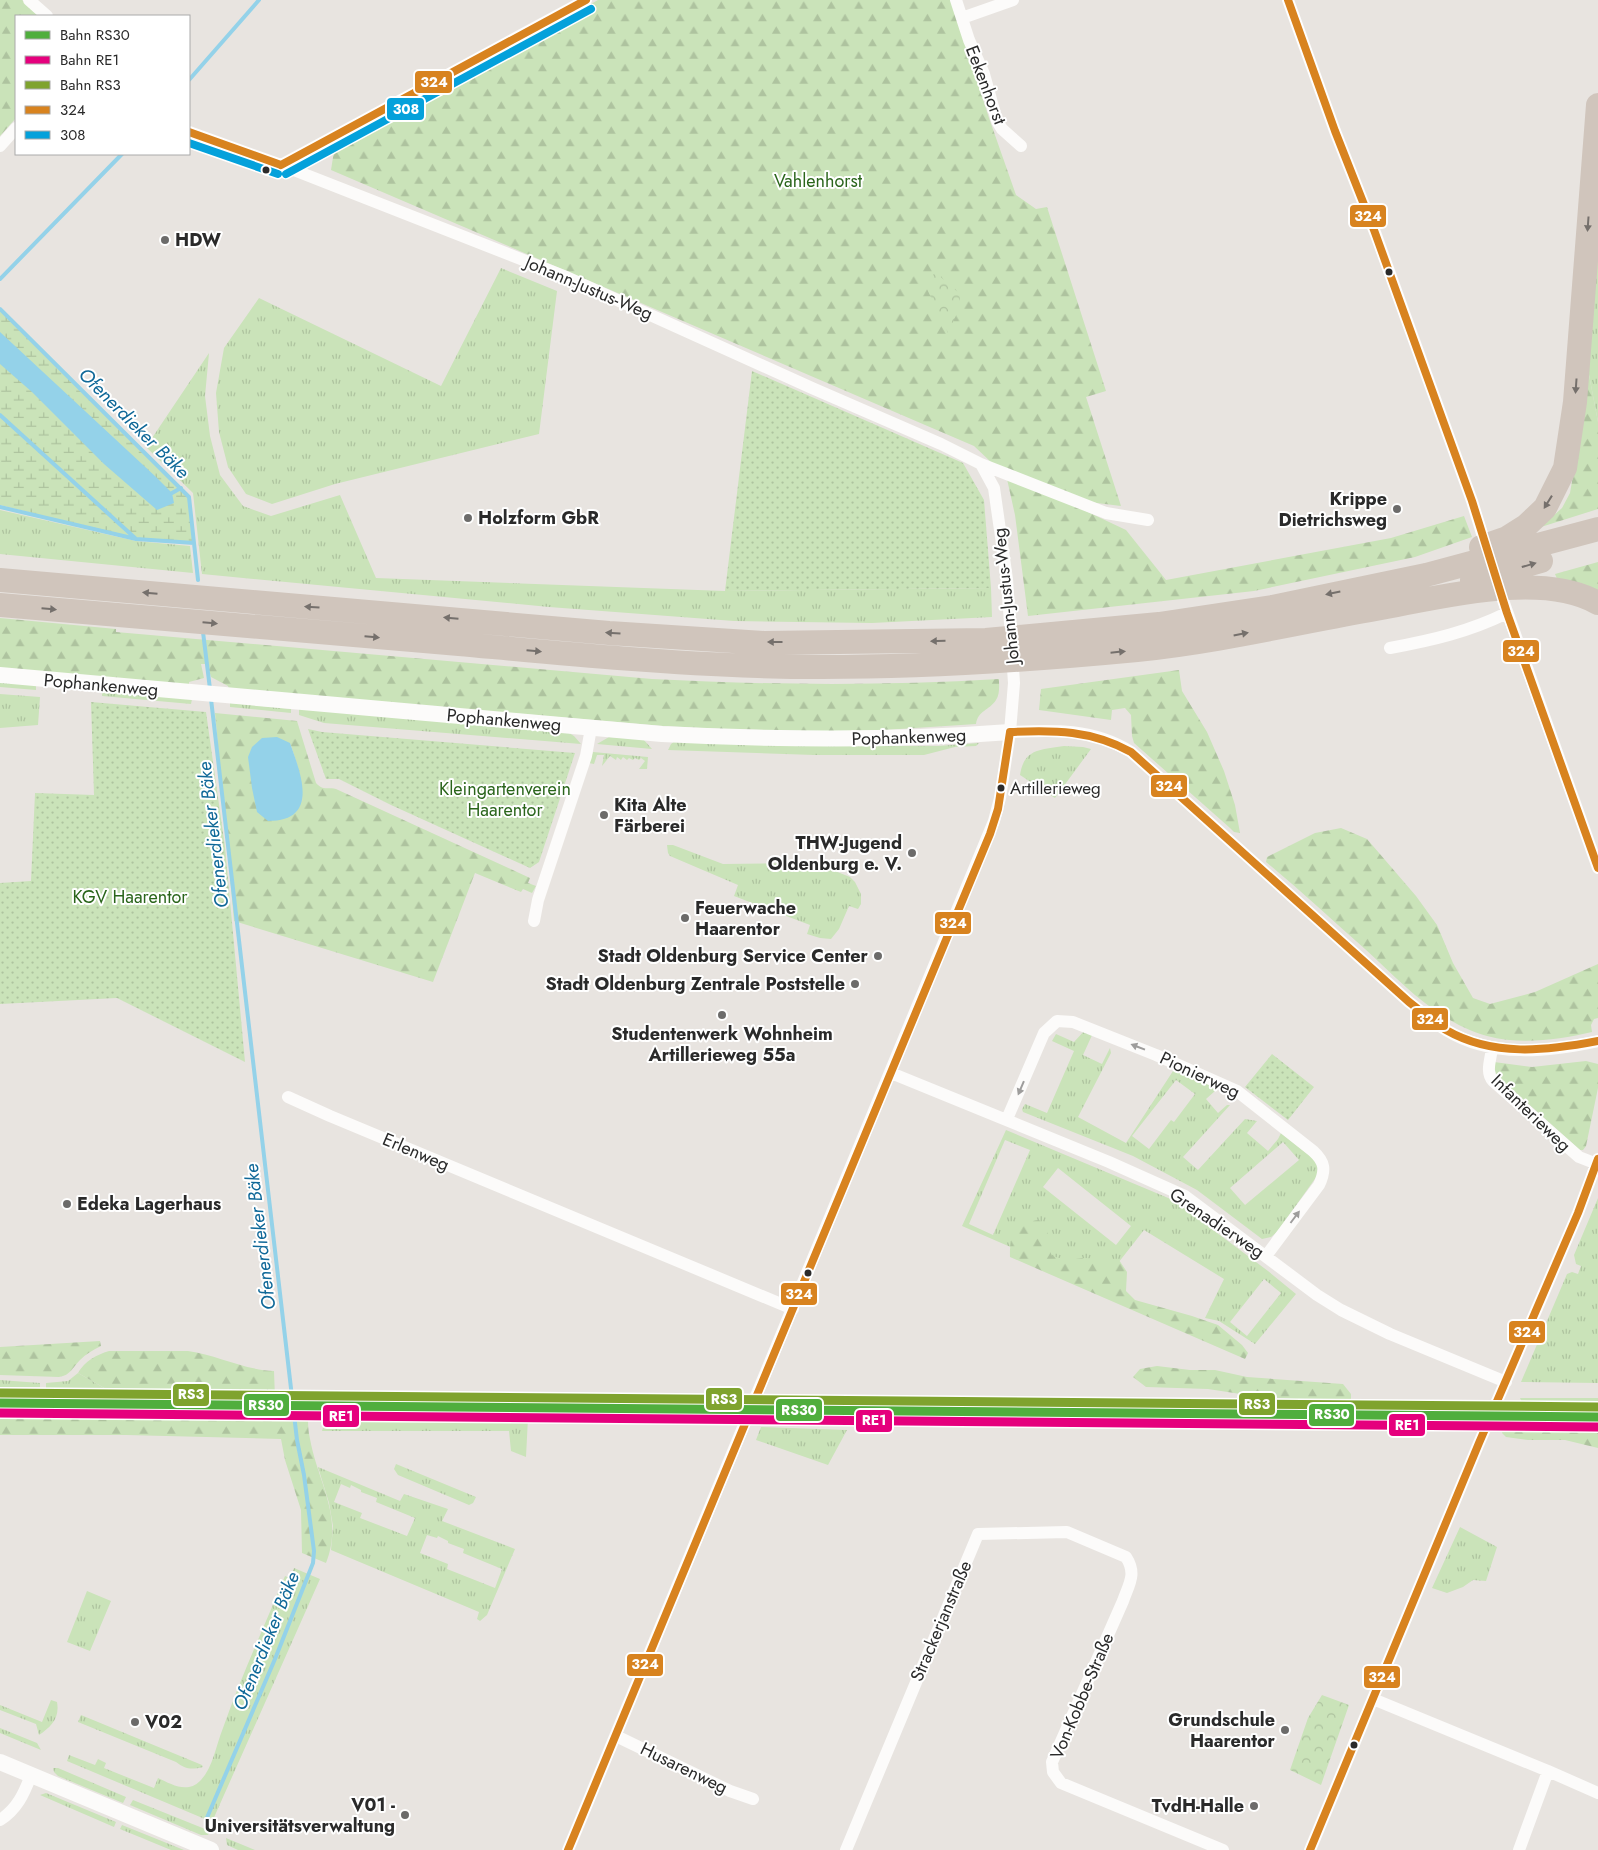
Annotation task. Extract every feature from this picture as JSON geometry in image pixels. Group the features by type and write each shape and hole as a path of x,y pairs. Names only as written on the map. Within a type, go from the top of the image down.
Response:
{"highway":[{"path":"1429,583 1526,526 1545,508 1558,486 1565,468 1575,402 1598,106"},
{"path":"0,605 613,657 757,666 894,667 987,651 1036,647 1157,648 1332,617 1429,583 1598,529"},
{"path":"1036,647 1272,607 1380,584 1429,583 1499,573 1598,545"},
{"path":"0,566 62,585"},
{"path":"0,580 609,633 764,642 987,651"},
{"path":"1429,583 1486,590 1530,588 1564,590 1590,598 1598,603"}],"street":[{"path":"29,0 46,15"},
{"path":"281,165 586,0"},
{"name":"Eekenhorst","path":"956,0 969,40 984,74 997,121 1002,129 1021,146"},
{"path":"962,18 1013,0"},
{"path":"1288,0 1334,131 1374,230 1472,501 1507,613 1598,868"},
{"path":"0,146 15,129"},
{"name":"Johann-Justus-Weg","path":"190,132 281,165 564,276 941,444 981,464 1106,513 1148,520"},
{"name":"Johann-Justus-Weg","path":"981,464 994,488 1007,579 1014,682 1010,732"},
{"path":"1390,648 1442,638 1470,630 1507,613"},
{"name":"Pophankenweg","path":"0,675 591,728 721,737 853,740 1010,732"},
{"path":"534,921 538,900 586,756 591,728"},
{"name":"Infanterieweg","path":"1010,732 1046,730 1078,732 1105,739 1131,752 1426,1016 1445,1030 1492,1048 1520,1051 1598,1042"},
{"path":"568,1850 994,821 1000,798 1010,732"},
{"name":"Pionierweg","path":"1007,1120 1044,1033 1057,1021 1073,1022 1147,1051 1237,1091 1313,1151 1323,1161 1325,1169 1319,1185 1266,1256"},
{"name":"Infanterieweg","path":"1492,1048 1488,1071 1489,1077 1579,1158 1597,1162"},
{"name":"Grenadierweg","path":"891,1073 1109,1162 1185,1196 1341,1310 1390,1334 1506,1382"},
{"name":"Erlenweg","path":"288,1097 793,1309"},
{"path":"1310,1850 1578,1213 1597,1162"},
{"name":"Strackerjanstraße","path":"846,1850 978,1534 1067,1532 1126,1557"},
{"name":"Von-Kobbe-Straße","path":"1126,1557 1131,1565 1132,1574 1052,1762 1053,1772 1060,1783 1224,1850"},
{"path":"1374,1699 1598,1793"},
{"name":"Husarenweg","path":"616,1736 730,1791 753,1799"},
{"path":"0,1762 212,1850"},
{"path":"1519,1850 1548,1771"},
{"path":"0,1820 9,1815 20,1801 31,1775"}],"green space":[{"path":"0,0 22,0 40,15 15,15 15,119 0,136"},
{"name":"Vahlenhorst","path":"598,0 951,0 1016,195 1036,209 1047,207 1106,391 1086,397 1121,506 1089,502 993,464 974,446 331,170 334,151 370,127"},
{"path":"1598,179 1598,422 1586,359"},
{"path":"501,268 557,291 539,434 335,484 272,504 246,494 228,467 219,432 216,393 224,348 259,298 441,386"},
{"path":"935,272 960,294 959,309 948,333 926,287"},
{"path":"0,309 189,497 194,543 136,539 0,505"},
{"path":"209,353 205,396 210,436 220,475 243,506 271,516 340,495 376,578 725,591 991,588 992,617 872,623 734,621 549,607 202,574 193,493 146,447"},
{"path":"1586,359 1598,422 1598,509 1541,527 1562,508 1570,493 1587,394"},
{"path":"752,371 963,463 984,500 991,588 725,591"},
{"path":"1007,479 1073,505 1126,530 1166,580 1391,538 1464,516 1472,537 1415,557 1254,591 1028,616 1015,515"},
{"path":"0,510 136,541 190,546 193,573 0,554"},
{"path":"1598,562 1598,591 1558,581 1555,574"},
{"path":"0,618 116,629 116,632 652,679 826,684 999,679 999,690 996,700 981,713 976,724 854,732 663,726 229,689 228,686 211,677 207,664 201,664 204,678 189,682 189,686 0,668"},
{"path":"1179,670 1182,691 1207,732 1224,771 1235,805 1240,833 1234,832 1134,743 1131,715 1125,708 1112,710 1111,720 1039,710 1041,689"},
{"path":"0,682 36,685 36,690 0,687"},
{"path":"102,691 192,699 191,704 102,696"},
{"path":"0,694 40,697 38,725 0,728"},
{"name":"KGV Haarentor","path":"91,702 206,712 225,847 245,1062 117,998 0,1004 0,883 31,881 35,793 94,795"},
{"path":"230,703 291,709 291,713 230,707"},
{"path":"299,709 569,733 581,744 324,723 299,715"},
{"path":"215,713 297,721 316,783 323,788 336,789 530,878 528,883 536,886 532,893 523,889 521,892 475,873 433,982 234,921","holes":["290,743 300,779 302,802"]},
{"name":"Kleingartenverein Haarentor","path":"308,729 322,732 575,753 539,862 530,868 391,805 339,779 326,779"},
{"path":"609,737 643,739 652,749 597,744"},
{"path":"675,741 853,746 938,746 979,743 976,746 955,747 924,755 814,755 668,750"},
{"path":"1064,746 1091,749 1055,798 1020,775 1025,760 1030,755 1041,750"},
{"path":"593,752 648,757 647,769 639,769 645,761 641,758 633,760 629,758 627,760 623,757 621,760 617,757 616,760 610,756 602,766 604,755 597,755 594,764 589,763"},
{"path":"1341,828 1367,839 1416,896 1437,925 1453,963 1473,998 1490,1004 1535,992 1598,964 1598,1018 1594,1019 1591,1025 1592,1032 1540,1040 1500,1039 1469,1030 1421,1000 1266,862 1267,857 1315,833"},
{"path":"667,845 673,845 723,864 815,863 850,877 861,894 861,904 858,909 849,906 839,929 831,939 820,938 807,934 810,925 734,896 738,885 670,856"},
{"path":"1085,1030 1093,1033 1083,1055 1102,1064 1110,1048 1111,1053 1078,1117 1126,1143 1175,1068 1218,1087 1206,1099 1218,1113 1227,1105 1230,1105 1183,1157 1198,1170 1245,1119 1257,1121 1247,1133 1268,1151 1281,1133 1315,1160 1318,1168 1317,1176 1277,1232 1271,1237 1262,1239 1197,1190 1133,1156 1023,1112 1022,1109 1025,1104 1047,1113 1074,1051 1052,1041 1056,1034 1074,1042","holes":["1176,1080 1195,1094 1174,1122 1171,1120 1149,1149 1132,1136","1283,1142 1299,1160 1245,1205 1230,1188"]},
{"path":"1272,1054 1314,1087 1288,1120 1245,1087"},
{"path":"1586,1061 1598,1064 1598,1088 1586,1146 1583,1150 1580,1150 1497,1076 1494,1069 1494,1062 1532,1067"},
{"path":"1006,1130 1173,1200 1296,1294 1255,1344 1219,1321 1205,1318 1224,1279 1144,1230 1100,1286 962,1226","holes":["1005,1140 1030,1150 993,1235 969,1224","1058,1168 1131,1226 1116,1245 1043,1187","1264,1279 1281,1293 1247,1336 1230,1322"]},
{"path":"1598,1198 1598,1383 1521,1382 1567,1274 1572,1272 1578,1274 1581,1266 1576,1264 1574,1255"},
{"path":"1039,1220 1048,1233 1052,1256 1067,1260 1084,1258 1119,1260 1127,1272 1126,1291 1135,1300 1218,1325 1242,1345 1248,1353 1245,1359 1010,1257 1011,1243 1016,1231 1031,1221"},
{"path":"100,1341 101,1346 85,1356 69,1373 63,1376 0,1375 0,1347"},
{"path":"109,1351 188,1351 252,1368 274,1371 275,1398 120,1397 78,1373 91,1359"},
{"path":"1157,1366 1190,1370 1215,1370 1247,1377 1343,1384 1351,1394 1351,1399 1312,1400 1260,1397 1208,1389 1146,1387 1133,1377 1140,1369"},
{"path":"78,1373 120,1397 32,1398 32,1394 46,1393 46,1383 68,1381"},
{"path":"0,1380 40,1383 40,1387 0,1387"},
{"path":"1520,1398 1598,1398 1598,1409 1525,1409"},
{"path":"0,1416 308,1416 310,1439 331,1515 331,1546 326,1563 302,1553 301,1510 285,1460 281,1439 126,1435 0,1435"},
{"path":"326,1417 528,1418 526,1457 511,1451 509,1431 322,1431"},
{"path":"1512,1425 1598,1426 1598,1448 1565,1440 1528,1440 1506,1437 1502,1433 1504,1428"},
{"path":"761,1427 847,1430 828,1465 756,1440"},
{"path":"396,1464 476,1497 473,1503 469,1505 398,1475 394,1469"},
{"path":"318,1467 400,1501 404,1494 448,1509 442,1521 515,1549 487,1615 480,1621 477,1619 479,1612 331,1550 333,1526 329,1503","holes":["341,1484 350,1488 351,1485 361,1490 361,1492 377,1498 376,1502 415,1518 407,1536 360,1518 362,1513 334,1502","427,1535 437,1538 438,1536 448,1541 448,1543 464,1549 463,1553 502,1569 495,1588 447,1569 448,1564 420,1553"]},
{"path":"1460,1527 1497,1547 1486,1581 1473,1580 1463,1587 1447,1593 1432,1588"},
{"path":"294,1568 320,1579 212,1822 67,1761 69,1755 95,1765 98,1759 106,1763 104,1768 154,1788 158,1778 179,1787 190,1787 200,1781 211,1763 237,1690 285,1576 290,1578"},
{"path":"87,1591 111,1601 90,1651 67,1642"},
{"path":"1322,1695 1349,1705 1321,1785 1290,1770 1308,1718"},
{"path":"51,1700 57,1702 56,1717 54,1722 39,1735 36,1724 0,1710 0,1705 42,1722"},
{"path":"81,1715 203,1767 192,1769 182,1766 78,1722"},
{"path":"0,1728 37,1743 41,1750 0,1733"},
{"path":"53,1768 58,1768 126,1797 123,1803 58,1776"},
{"path":"46,1793 116,1822 114,1827 40,1795"},
{"path":"133,1800 210,1831 208,1835 201,1835 130,1805"},
{"path":"122,1825 184,1850 171,1850 120,1829"},
{"path":"226,1838 255,1850 238,1850 227,1845"}],"water":[{"path":"0,332 156,477 172,493 174,503 157,510 104,464 32,392 0,364"},
{"path":"277,737 290,743 299,768 303,794 301,804 295,813 284,819 268,821 257,812 248,757 252,747 262,738"}],"waterway":[{"name":"Ofenerdieker Bäke","path":"190,79 259,0"},
{"name":"Ofenerdieker Bäke","path":"0,279 121,155"},
{"name":"Ofenerdieker Bäke","path":"0,309 189,497 198,580"},
{"path":"0,415 135,538"},
{"path":"172,493 181,488"},
{"path":"0,507 136,539 194,543"},
{"name":"Ofenerdieker Bäke","path":"203,632 210,689"},
{"name":"Ofenerdieker Bäke","path":"206,1820 275,1659 313,1563 314,1551 304,1475 297,1440 211,699"}],"rail line":[{"name":"RS3","path":"0,1393 1598,1407"},
{"name":"RS30","path":"0,1403 1598,1417"},
{"name":"RE1","path":"0,1413 1598,1427"}],"transit line":[{"name":"324","path":"281,165 586,0"},
{"name":"324","path":"1288,0 1472,501 1507,613 1598,868"},
{"name":"308","path":"286,174 591,9"},
{"name":"324","path":"190,132 281,165"},
{"name":"308","path":"190,143 278,174"},
{"name":"324","path":"1010,732 1042,731 1087,735 1102,739 1131,752 1409,1002 1446,1030 1482,1045 1501,1048 1539,1049 1598,1041"},
{"name":"324","path":"568,1850 990,834 998,809 1010,732"},
{"name":"324","path":"1310,1850 1479,1443 1578,1213 1598,1159"}],"place":[{"name":"HDW","path":"165,240"},
{"name":"Krippe Dietrichsweg","path":"1397,509"},
{"name":"Holzform GbR","path":"468,518"},
{"name":"Artillerieweg","path":"1001,788"},
{"name":"Kita Alte Färberei","path":"604,815"},
{"name":"THW-Jugend Oldenburg e. V.","path":"912,853"},
{"name":"Feuerwache Haarentor","path":"685,918"},
{"name":"Stadt Oldenburg Service Center","path":"878,956"},
{"name":"Stadt Oldenburg Zentrale Poststelle","path":"855,984"},
{"name":"Studentenwerk Wohnheim Artillerieweg 55a","path":"722,1015"},
{"name":"Edeka Lagerhaus","path":"67,1204"},
{"name":"V02","path":"135,1722"},
{"name":"Grundschule Haarentor","path":"1285,1730"},
{"name":"TvdH-Halle","path":"1254,1806"},
{"name":"V01 - Universitätsverwaltung","path":"405,1815"}]}
